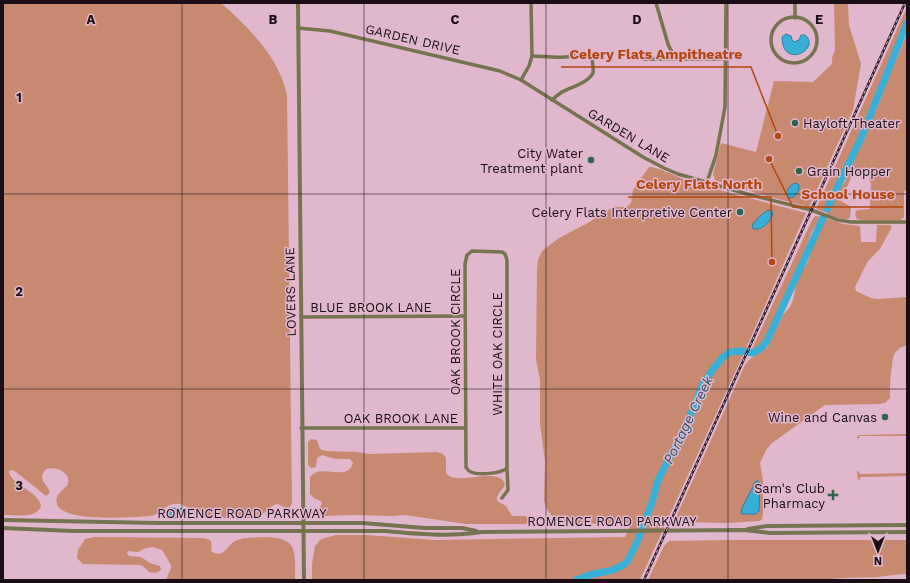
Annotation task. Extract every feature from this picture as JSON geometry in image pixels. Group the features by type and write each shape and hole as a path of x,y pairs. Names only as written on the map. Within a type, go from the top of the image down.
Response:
{"street":[{"name":"LOVERS LANE","path":"298,3 301,428 304,580"},
{"path":"521,80 530,66 532,56 531,3"},
{"path":"656,3 668,44 675,59"},
{"path":"707,182 716,154 724,118 726,3"},
{"path":"795,3 795,18"},
{"path":"789,18 795,18 804,20 810,24 815,30 817,37 817,44 814,52 803,61 796,63 781,59 772,47 771,39 773,32 782,21 789,18"},
{"name":"GARDEN DRIVE","path":"298,28 330,31 480,65 500,71 521,80"},
{"path":"532,56 565,57 587,54 592,57 593,73 577,85 562,92 552,100"},
{"path":"644,59 726,59"},
{"name":"GARDEN LANE","path":"521,80 648,161 678,174 811,210 845,222 907,222"},
{"name":"WHITE OAK CIRCLE","path":"465,260 467,255 472,251 499,251 504,253 507,258 508,490 502,498"},
{"name":"OAK BROOK CIRCLE","path":"465,260 465,428"},
{"name":"BLUE BROOK LANE","path":"301,317 465,316"},
{"name":"OAK BROOK LANE","path":"301,428 465,428 466,466 468,471 498,472 507,468"},
{"name":"ROMENCE ROAD PARKWAY","path":"3,520 158,524 374,523 425,528 462,528 481,532"},
{"path":"73,522 73,531"},
{"name":"ROMENCE ROAD PARKWAY","path":"744,530 767,526 907,524"},
{"path":"862,525 863,532"},
{"name":"ROMENCE ROAD PARKWAY","path":"3,528 73,531 385,531 432,535 463,535 481,532 635,530 744,530 770,533 907,532"}],"shaded area":[{"path":"3,3 221,3 262,44 277,68 287,95 292,503 289,509 277,504 259,516 248,518 204,516 196,513 186,506 179,504 167,506 157,514 150,516 99,518 72,514 62,510 56,501 61,491 67,486 68,477 59,470 50,468 46,469 42,476 43,481 50,492 46,496 16,472 13,470 9,471 10,476 35,496 41,506 39,510 30,515 3,515"},
{"path":"834,3 848,3 849,25 861,64 853,110 809,207 755,193 715,180 713,174 721,143 756,152 774,81 813,82 832,64 832,58 835,50"},
{"path":"907,7 907,20 860,137 824,212 816,209"},
{"path":"907,34 907,188 904,192 904,217 900,220 857,219 855,214 857,210 870,209 871,184 869,179 872,172 864,168 860,176 853,173 841,201 851,207 850,218 841,219 827,214 839,190 845,182 851,164 864,140"},
{"path":"649,167 662,170 701,185 806,213 640,580 312,580 312,564 315,546 321,539 336,535 366,535 435,540 625,537 632,523 570,524 557,520 546,508 544,500 545,461 540,424 540,380 536,359 537,270 538,260 542,251 559,238 610,209 616,207 626,207 629,205 631,203 633,190"},
{"path":"815,216 822,217 812,231 800,265 768,336 761,346 753,351 752,349"},
{"path":"825,218 843,224 860,226 861,242 876,242 877,225 890,225 892,227 880,249 868,261 855,287 856,291 871,298 907,297 907,345 895,353 893,359 890,398 885,403 880,404 825,405 772,443 766,450 760,463 763,481 763,514 760,521 727,523 677,522 677,515 745,365 749,360 768,346 783,315 790,307 797,280 808,261 815,238"},
{"path":"907,434 907,436 859,436 859,439 857,438 859,435"},
{"path":"311,439 317,440 320,449 326,451 369,454 437,452 443,454 446,458 446,473 451,477 467,478 493,476 499,478 505,484 498,495 497,501 506,506 512,516 525,516 530,520 530,522 525,524 466,524 405,515 322,516 319,512 322,502 310,494 310,477 321,471 345,472 350,469 353,463 350,459 335,459 322,455 317,458 316,467 311,468 308,465 308,442"},
{"path":"857,471 860,474 907,473 907,476 860,477 858,480"},
{"path":"95,537 204,538 211,541 212,552 218,554 224,552 237,540 265,537 279,538 290,544 293,549 295,560 295,580 166,580 171,565 162,550 153,547 146,548 138,552 128,551 127,553 129,556 141,557 150,563 160,566 160,571 154,573 149,572 143,566 139,565 83,564 77,558 78,550 85,539"},
{"path":"907,540 907,574 824,580 648,580 664,546 669,541"}],"water":[{"path":"786,34 791,36 794,42 799,40 801,35 805,35 809,40 809,46 800,54 794,55 788,53 784,47 782,37"},
{"path":"796,183 799,185 799,190 794,197 789,198 786,195 787,191 790,186"},
{"path":"769,210 772,211 773,214 768,223 760,229 753,229 752,226 755,222 762,214"},
{"path":"756,481 760,483 759,511 756,514 742,514 741,512 743,506"},
{"path":"171,508 186,509 185,516 174,518 168,516 167,510"}],"waterway":[{"name":"Portage Creek","path":"827,209 862,136 907,23"},
{"name":"Portage Creek","path":"576,580 589,575 613,570 627,562 638,540 652,502 658,480 688,421 702,386 713,369 723,357 730,352 741,351 753,353 760,349 767,341 823,218"}],"railway":[{"path":"644,580 905,3"}],"place":[{"name":"Hayloft Theater","path":"795,123"},
{"name":"Celery Flats Ampitheatre","path":"778,136"},
{"name":"School House","path":"769,159"},
{"name":"City Water Treatment plant","path":"591,160"},
{"name":"Grain Hopper","path":"799,171"},
{"name":"Celery Flats Interpretive Center","path":"740,212"},
{"name":"Celery Flats North","path":"772,262"},
{"name":"Wine and Canvas","path":"885,417"},
{"name":"Sam's Club Pharmacy","path":"833,495"}]}
